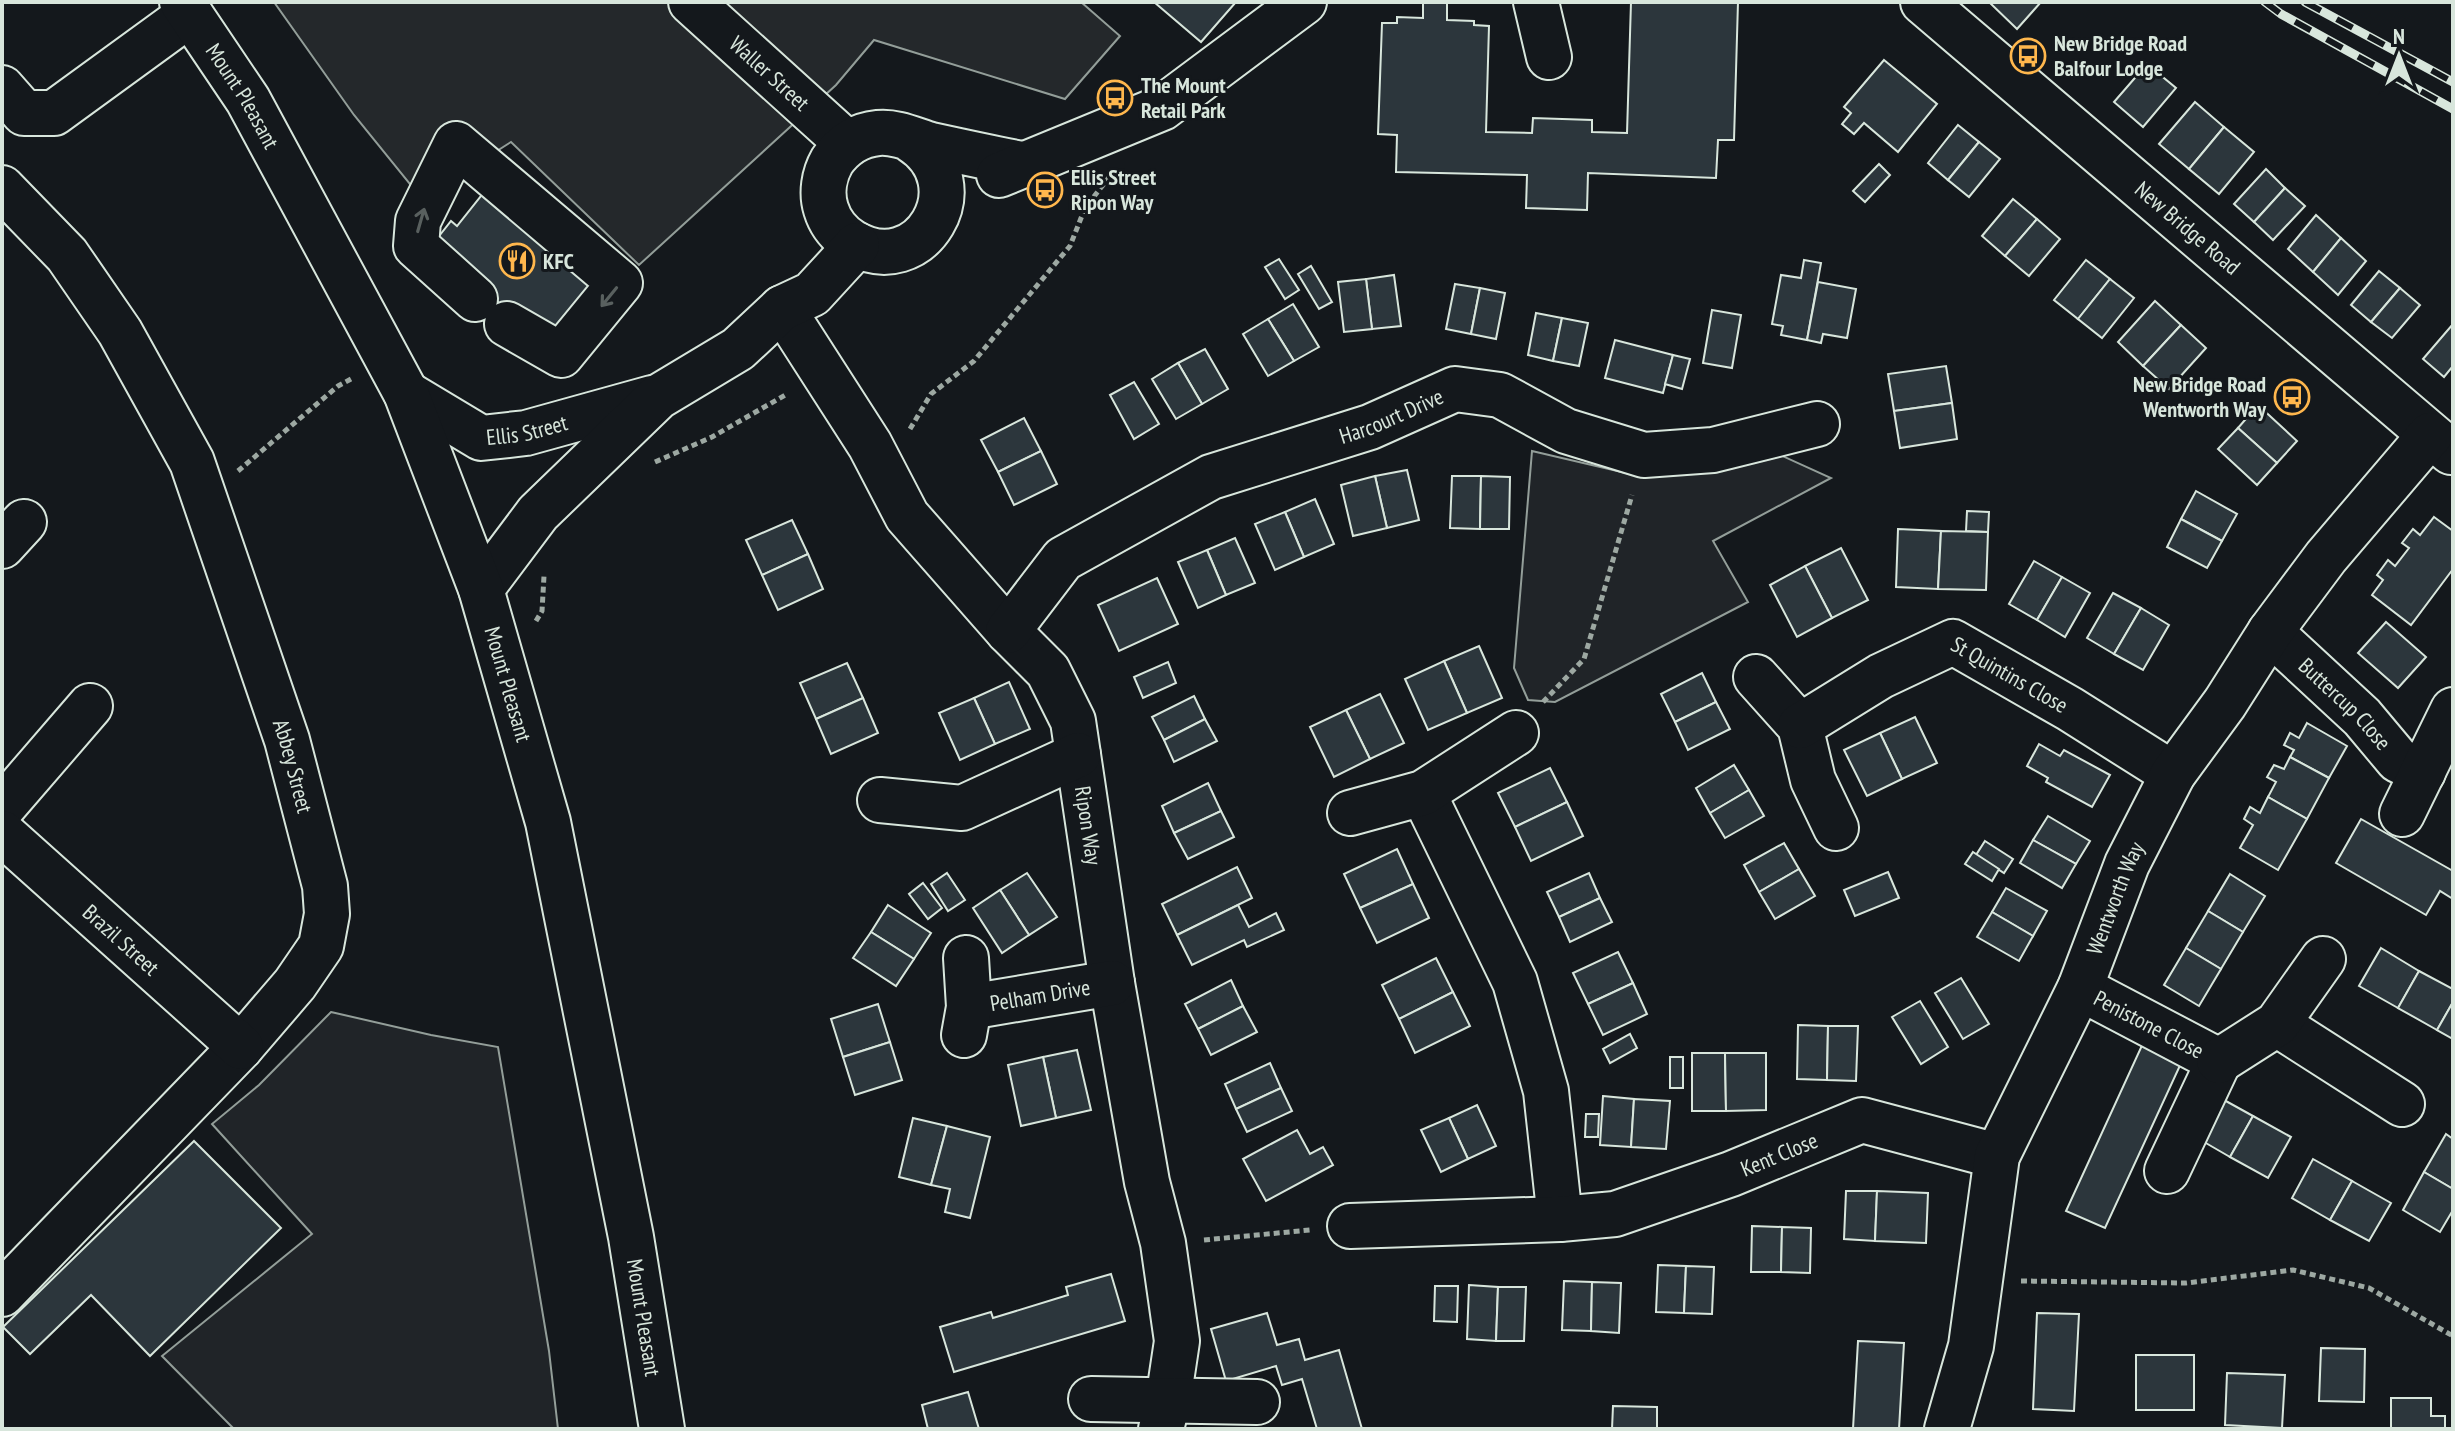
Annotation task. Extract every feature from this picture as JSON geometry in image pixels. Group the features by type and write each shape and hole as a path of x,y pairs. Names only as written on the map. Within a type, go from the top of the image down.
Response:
{"main road":[{"name":"Waller Street","path":"691,2 848,144"},
{"path":"942,196 1027,165 1162,108 1304,2"},
{"path":"1536,2 1549,57"},
{"name":"New Bridge Road","path":"1923,2 2442,444"},
{"path":"2,88 24,113 54,113 186,8"},
{"name":"Mount Pleasant","path":"186,8 248,100 397,376 481,589 548,822 631,1237 662,1429"},
{"path":"911,140 928,152 942,182 936,219 929,230 911,244 880,251 844,233 825,205 825,178 831,164 848,144 865,136 897,134 911,140 1027,165"},
{"path":"456,144 620,283 561,355 491,312 416,246 418,221 456,144"},
{"name":"Abbey Street","path":"2,188 67,255 120,332 192,462 287,740 325,886 327,914 321,946 295,984 241,1047 2,1294"},
{"path":"797,301 844,233"},
{"name":"Ellis Street","path":"481,589 538,513 658,397 738,349 797,301"},
{"name":"Ripon Way","path":"797,301 907,516 1008,631 1048,671 1073,721 1112,983 1147,1182 1163,1243 1177,1341 1165,1415"},
{"name":"Ellis Street","path":"397,376 481,438 526,433 658,397"},
{"name":"Harcourt Drive","path":"1008,631 1063,559 1211,477 1370,427 1455,389 1500,395 1566,431 1644,455 1713,450 1817,424"},
{"name":"Wentworth Way","path":"1947,1429 1971,1346 1997,1156 2080,988 2127,864 2173,774 2225,703 2270,632 2326,557 2442,444"},
{"name":"Buttercup Close","path":"2270,632 2362,717 2398,760 2423,772"},
{"name":"St Quintins Close","path":"1800,726 1881,676 1953,642 2070,709 2173,774"},
{"path":"1756,677 1800,726 1813,780 1836,828"},
{"path":"2,808 90,706"},
{"path":"2402,814 2453,710"},
{"path":"1350,813 1423,793 1516,733"},
{"path":"880,800 962,808 1078,755"},
{"path":"1423,793 1515,982 1546,1091 1560,1219"},
{"name":"Brazil Street","path":"2,833 241,1047"},
{"name":"Pelham Drive","path":"966,958 966,1021 1112,983"},
{"name":"Penistone Close","path":"2167,1171 2219,1061 2277,1024 2323,959"},
{"name":"Penistone Close","path":"2080,988 2219,1061"},
{"path":"2277,1024 2402,1104"},
{"name":"Kent Close","path":"1350,1226 1560,1219 1615,1214 1731,1174 1862,1120 1997,1156"},
{"path":"1091,1399 1165,1415 1257,1402"}],"path":[{"path":"206,498 338,386 397,376"},
{"path":"1516,733 1584,659 1644,455"},
{"path":"1163,1243 1350,1226"},
{"path":"1980,1281 2186,1283 2293,1270 2369,1288 2453,1336"}],"shaded area":[{"path":"274,2 1081,2 1120,36 1065,99 874,40 836,85 639,265 511,142 422,199 354,115"},
{"path":"1767,449 1831,478 1713,541 1748,602 1555,702 1528,700 1514,668 1532,451 1630,474"},
{"path":"331,1012 498,1047 549,1351 558,1429 234,1429 162,1356 312,1234 212,1124 259,1085"}],"building":[{"path":"1154,2 1236,2 1201,42"},
{"path":"1423,2 1447,2 1447,20 1474,21 1474,25 1489,26 1486,132 1532,133 1533,118 1592,120 1592,132 1627,133 1631,2 1738,2 1734,140 1718,140 1716,178 1588,173 1587,210 1526,208 1527,175 1396,172 1397,135 1378,134 1382,23 1397,23 1397,17 1423,18"},
{"path":"1989,2 2041,2 2017,29"},
{"path":"1884,60 1937,104 1898,152 1864,123 1854,134 1842,124 1851,113 1844,107"},
{"path":"2147,64 2176,88 2143,127 2114,102"},
{"path":"2195,102 2224,127 2189,169 2159,144"},
{"path":"1958,125 1979,142 1948,180 1928,163"},
{"path":"2224,127 2254,152 2219,194 2189,169"},
{"path":"1979,142 2000,159 1969,197 1948,180"},
{"path":"1879,164 1890,175 1865,202 1853,191"},
{"path":"2266,169 2285,188 2254,222 2234,204"},
{"path":"2285,188 2305,206 2273,240 2254,222"},
{"name":"KFC","path":"485,191 601,284 558,338 501,333 469,307 436,240 451,221 457,226"},
{"path":"2013,199 2037,219 2005,256 1982,236"},
{"path":"2316,215 2341,238 2313,272 2288,249"},
{"path":"2037,219 2060,239 2029,276 2005,256"},
{"path":"2341,238 2366,261 2338,295 2313,272"},
{"path":"1279,259 1299,290 1285,299 1265,267"},
{"path":"1804,260 1821,263 1807,340 1781,335 1783,326 1772,324 1781,275 1801,278"},
{"path":"2086,260 2110,279 2078,319 2054,300"},
{"path":"1311,266 1332,302 1319,309 1298,274"},
{"path":"2379,271 2400,288 2371,322 2351,305"},
{"path":"1394,275 1401,326 1372,329 1366,279"},
{"path":"1366,279 1372,329 1344,332 1338,282"},
{"path":"2110,279 2134,298 2102,338 2078,319"},
{"path":"1818,282 1856,289 1847,338 1823,334 1821,343 1807,340"},
{"path":"1455,284 1480,288 1471,334 1446,329"},
{"path":"1480,288 1505,293 1496,339 1471,334"},
{"path":"2400,288 2420,305 2392,338 2371,322"},
{"path":"2155,301 2181,325 2143,366 2118,342"},
{"path":"1293,304 1319,347 1294,361 1268,319"},
{"path":"1712,310 1741,315 1732,368 1703,363"},
{"path":"1536,313 1562,318 1553,361 1528,355"},
{"path":"1562,318 1588,323 1579,366 1553,361"},
{"path":"1268,319 1294,361 1268,376 1243,334"},
{"path":"2453,324 2453,366 2444,377 2423,359"},
{"path":"2181,325 2206,348 2169,389 2143,366"},
{"path":"1615,340 1673,355 1663,393 1605,378"},
{"path":"1205,349 1228,389 1202,404 1178,363"},
{"path":"1673,355 1690,359 1682,389 1665,384"},
{"path":"1178,363 1202,404 1176,419 1152,379"},
{"path":"1946,366 1952,403 1894,411 1888,374"},
{"path":"1134,382 1159,424 1134,439 1110,395"},
{"path":"1952,403 1957,439 1900,448 1894,411"},
{"path":"2258,405 2297,441 2277,463 2238,428"},
{"path":"1024,418 1041,451 998,472 981,440"},
{"path":"2238,428 2277,463 2257,485 2218,449"},
{"path":"1041,451 1057,484 1014,505 998,472"},
{"path":"1407,470 1419,520 1387,528 1375,476"},
{"path":"1375,476 1387,528 1353,536 1341,485"},
{"path":"1452,476 1481,476 1480,529 1450,528"},
{"path":"1481,476 1510,477 1509,529 1480,529"},
{"path":"2196,491 2237,514 2222,541 2181,519"},
{"path":"1315,499 1334,544 1304,557 1285,512"},
{"path":"1967,511 1989,512 1988,532 1966,531"},
{"path":"1285,512 1304,557 1275,570 1255,524"},
{"path":"2434,517 2453,531 2453,569 2411,625 2372,595 2383,580 2377,575 2388,560 2395,566 2409,548 2402,543 2413,529 2420,535"},
{"path":"2181,519 2222,541 2207,568 2167,547"},
{"path":"792,520 808,554 762,575 746,540"},
{"path":"1898,529 1941,531 1938,589 1896,587"},
{"path":"1941,531 1988,532 1986,590 1938,589"},
{"path":"1235,538 1255,583 1226,595 1207,550"},
{"path":"1841,548 1868,600 1832,618 1805,566"},
{"path":"1207,550 1226,595 1198,608 1178,562"},
{"path":"808,554 823,589 778,610 762,575"},
{"path":"2034,561 2062,577 2037,620 2009,604"},
{"path":"1805,566 1832,618 1797,637 1770,585"},
{"path":"2062,577 2090,593 2065,637 2037,620"},
{"path":"1157,578 1178,624 1119,651 1098,605"},
{"path":"2113,593 2141,608 2114,654 2087,638"},
{"path":"2141,608 2169,625 2143,670 2114,654"},
{"path":"2386,622 2426,657 2398,688 2358,653"},
{"path":"1479,646 1502,698 1467,713 1444,661"},
{"path":"1444,661 1467,713 1428,730 1405,679"},
{"path":"1168,662 1176,683 1143,698 1134,677"},
{"path":"847,663 863,698 816,719 800,683"},
{"path":"1702,673 1716,702 1675,722 1661,694"},
{"path":"1009,682 1030,729 995,744 974,698"},
{"path":"1380,694 1404,743 1370,759 1346,710"},
{"path":"1194,696 1205,719 1164,740 1152,717"},
{"path":"863,698 878,733 831,754 816,719"},
{"path":"974,698 995,744 960,760 939,713"},
{"path":"1716,702 1730,729 1688,750 1675,722"},
{"path":"1346,710 1370,759 1334,777 1310,727"},
{"path":"1915,717 1937,763 1902,779 1880,733"},
{"path":"1205,719 1217,741 1174,762 1164,740"},
{"path":"2307,723 2347,746 2329,778 2290,757 2294,750 2284,745 2290,733 2299,738"},
{"path":"1880,733 1902,779 1867,796 1844,750"},
{"path":"2039,744 2060,756 2064,750 2110,775 2092,807 2046,782 2048,778 2027,766"},
{"path":"2290,757 2329,778 2307,819 2268,797 2276,782 2267,777 2274,765 2284,769"},
{"path":"1734,765 1749,790 1710,813 1696,788"},
{"path":"1550,768 1567,802 1515,827 1498,793"},
{"path":"1208,783 1221,811 1174,833 1162,806"},
{"path":"1749,790 1764,816 1725,838 1710,813"},
{"path":"2268,797 2307,819 2278,870 2240,848 2253,825 2244,819 2250,807 2260,813"},
{"path":"1567,802 1583,836 1531,861 1515,827"},
{"path":"1221,811 1234,837 1188,859 1174,833"},
{"path":"2048,816 2090,841 2076,864 2033,840"},
{"path":"2361,819 2453,871 2453,899 2440,891 2426,915 2336,863"},
{"path":"2033,840 2076,864 2062,888 2020,863"},
{"path":"1985,841 2013,859 2004,873 1976,855"},
{"path":"1784,843 1799,869 1759,892 1744,865"},
{"path":"1397,849 1413,884 1360,908 1344,874"},
{"path":"1973,852 1999,869 1992,881 1965,864"},
{"path":"1237,867 1252,898 1177,935 1162,904"},
{"path":"1799,869 1815,896 1775,919 1759,892"},
{"path":"1888,872 1899,898 1855,916 1844,890"},
{"path":"947,873 965,900 948,911 931,884"},
{"path":"1027,873 1057,917 1029,935 1000,890"},
{"path":"1589,873 1600,898 1559,917 1547,892"},
{"path":"2230,874 2265,896 2243,932 2208,911"},
{"path":"923,883 942,908 928,919 909,894"},
{"path":"1413,884 1429,918 1377,943 1360,908"},
{"path":"2006,888 2047,911 2033,936 1992,912"},
{"path":"1000,890 1029,935 1002,953 973,908"},
{"path":"1600,898 1612,922 1570,942 1559,917"},
{"path":"888,905 931,933 914,959 871,932"},
{"path":"1238,905 1249,927 1276,913 1284,930 1247,947 1244,940 1192,965 1177,935"},
{"path":"2208,911 2243,932 2221,969 2186,948"},
{"path":"1992,912 2033,936 2019,961 1977,937"},
{"path":"871,932 914,959 896,986 853,958"},
{"path":"2186,948 2221,969 2199,1006 2164,985"},
{"path":"2381,948 2419,971 2398,1008 2359,986"},
{"path":"1618,952 1633,983 1588,1004 1573,973"},
{"path":"1436,958 1453,992 1399,1019 1382,985"},
{"path":"2419,971 2453,989 2453,1002 2437,1030 2398,1008"},
{"path":"1961,978 1989,1024 1963,1039 1935,993"},
{"path":"1231,980 1243,1006 1198,1029 1185,1004"},
{"path":"1633,983 1647,1014 1603,1035 1588,1004"},
{"path":"1453,992 1470,1026 1415,1053 1399,1019"},
{"path":"1920,1001 1948,1047 1921,1064 1892,1017"},
{"path":"2453,1002 2453,1039 2437,1030"},
{"path":"878,1004 890,1042 843,1057 831,1019"},
{"path":"1243,1006 1257,1032 1211,1055 1198,1029"},
{"path":"1798,1025 1828,1026 1827,1080 1797,1079"},
{"path":"1828,1026 1858,1026 1856,1081 1827,1080"},
{"path":"1630,1034 1637,1048 1610,1063 1603,1049"},
{"path":"2144,1041 2183,1059 2105,1228 2066,1211"},
{"path":"890,1042 902,1080 855,1095 843,1057"},
{"path":"1077,1050 1091,1110 1056,1118 1043,1057"},
{"path":"1692,1053 1725,1053 1726,1111 1692,1111"},
{"path":"1725,1053 1766,1053 1766,1110 1726,1111"},
{"path":"1043,1057 1056,1118 1021,1126 1008,1065"},
{"path":"1670,1057 1683,1057 1683,1088 1670,1088"},
{"path":"1270,1063 1281,1088 1236,1109 1225,1084"},
{"path":"1281,1088 1292,1111 1247,1132 1236,1109"},
{"path":"2215,1095 2253,1116 2230,1157 2192,1135"},
{"path":"1603,1096 1634,1099 1631,1147 1600,1145"},
{"path":"1634,1099 1670,1101 1666,1149 1631,1147"},
{"path":"1477,1105 1496,1146 1468,1159 1449,1118"},
{"path":"1586,1114 1599,1114 1598,1137 1585,1137"},
{"path":"2253,1116 2291,1137 2268,1178 2230,1157"},
{"path":"913,1118 947,1126 931,1185 899,1177"},
{"path":"1449,1118 1468,1159 1441,1172 1421,1130"},
{"path":"947,1126 990,1137 970,1218 945,1212 950,1189 931,1185"},
{"path":"1297,1130 1310,1154 1323,1147 1333,1165 1266,1201 1243,1159"},
{"path":"2446,1134 2453,1139 2453,1189 2424,1172"},
{"path":"194,1141 281,1228 150,1356 91,1295 30,1354 3,1327"},
{"path":"2313,1159 2352,1181 2330,1220 2292,1198"},
{"path":"2424,1172 2453,1189 2453,1210 2440,1232 2403,1210"},
{"path":"2352,1181 2391,1203 2369,1241 2330,1220"},
{"path":"1846,1191 1877,1191 1875,1241 1844,1239"},
{"path":"1877,1191 1928,1193 1926,1243 1875,1241"},
{"path":"1752,1226 1782,1227 1781,1272 1751,1272"},
{"path":"1782,1227 1811,1228 1810,1273 1781,1272"},
{"path":"1658,1265 1686,1266 1684,1313 1656,1312"},
{"path":"1686,1266 1714,1267 1712,1314 1684,1313"},
{"path":"1111,1274 1125,1321 954,1372 940,1327 991,1312 993,1318 1068,1295 1066,1287"},
{"path":"1564,1281 1592,1282 1591,1331 1562,1330"},
{"path":"1592,1282 1621,1283 1619,1333 1591,1331"},
{"path":"1469,1285 1498,1287 1496,1341 1467,1339"},
{"path":"1435,1286 1458,1286 1457,1322 1434,1321"},
{"path":"1498,1287 1526,1287 1524,1341 1496,1341"},
{"path":"1267,1313 1277,1345 1299,1339 1305,1360 1339,1350 1362,1429 1317,1429 1302,1379 1282,1385 1276,1366 1226,1381 1211,1329"},
{"path":"2037,1313 2079,1314 2074,1411 2033,1409"},
{"path":"1858,1341 1904,1343 1899,1429 1853,1429"},
{"path":"2321,1348 2365,1349 2364,1402 2319,1401"},
{"path":"2136,1355 2194,1355 2194,1410 2136,1410"},
{"path":"2227,1373 2285,1375 2282,1428 2225,1425"},
{"path":"968,1392 979,1429 928,1429 922,1405"},
{"path":"2391,1398 2431,1398 2431,1416 2445,1416 2445,1429 2391,1429"},
{"path":"1613,1406 1657,1407 1657,1429 1612,1429"}],"railway":[{"path":"2265,2 2281,14 2453,109"},
{"path":"2305,2 2453,82"}],"place":[{"name":"New Bridge Road Balfour Lodge","path":"2028,56"},
{"name":"The Mount Retail Park","path":"1115,98"},
{"name":"Ellis Street Ripon Way","path":"1045,190"},
{"name":"KFC","path":"517,261"},
{"name":"New Bridge Road Wentworth Way","path":"2292,397"}]}
